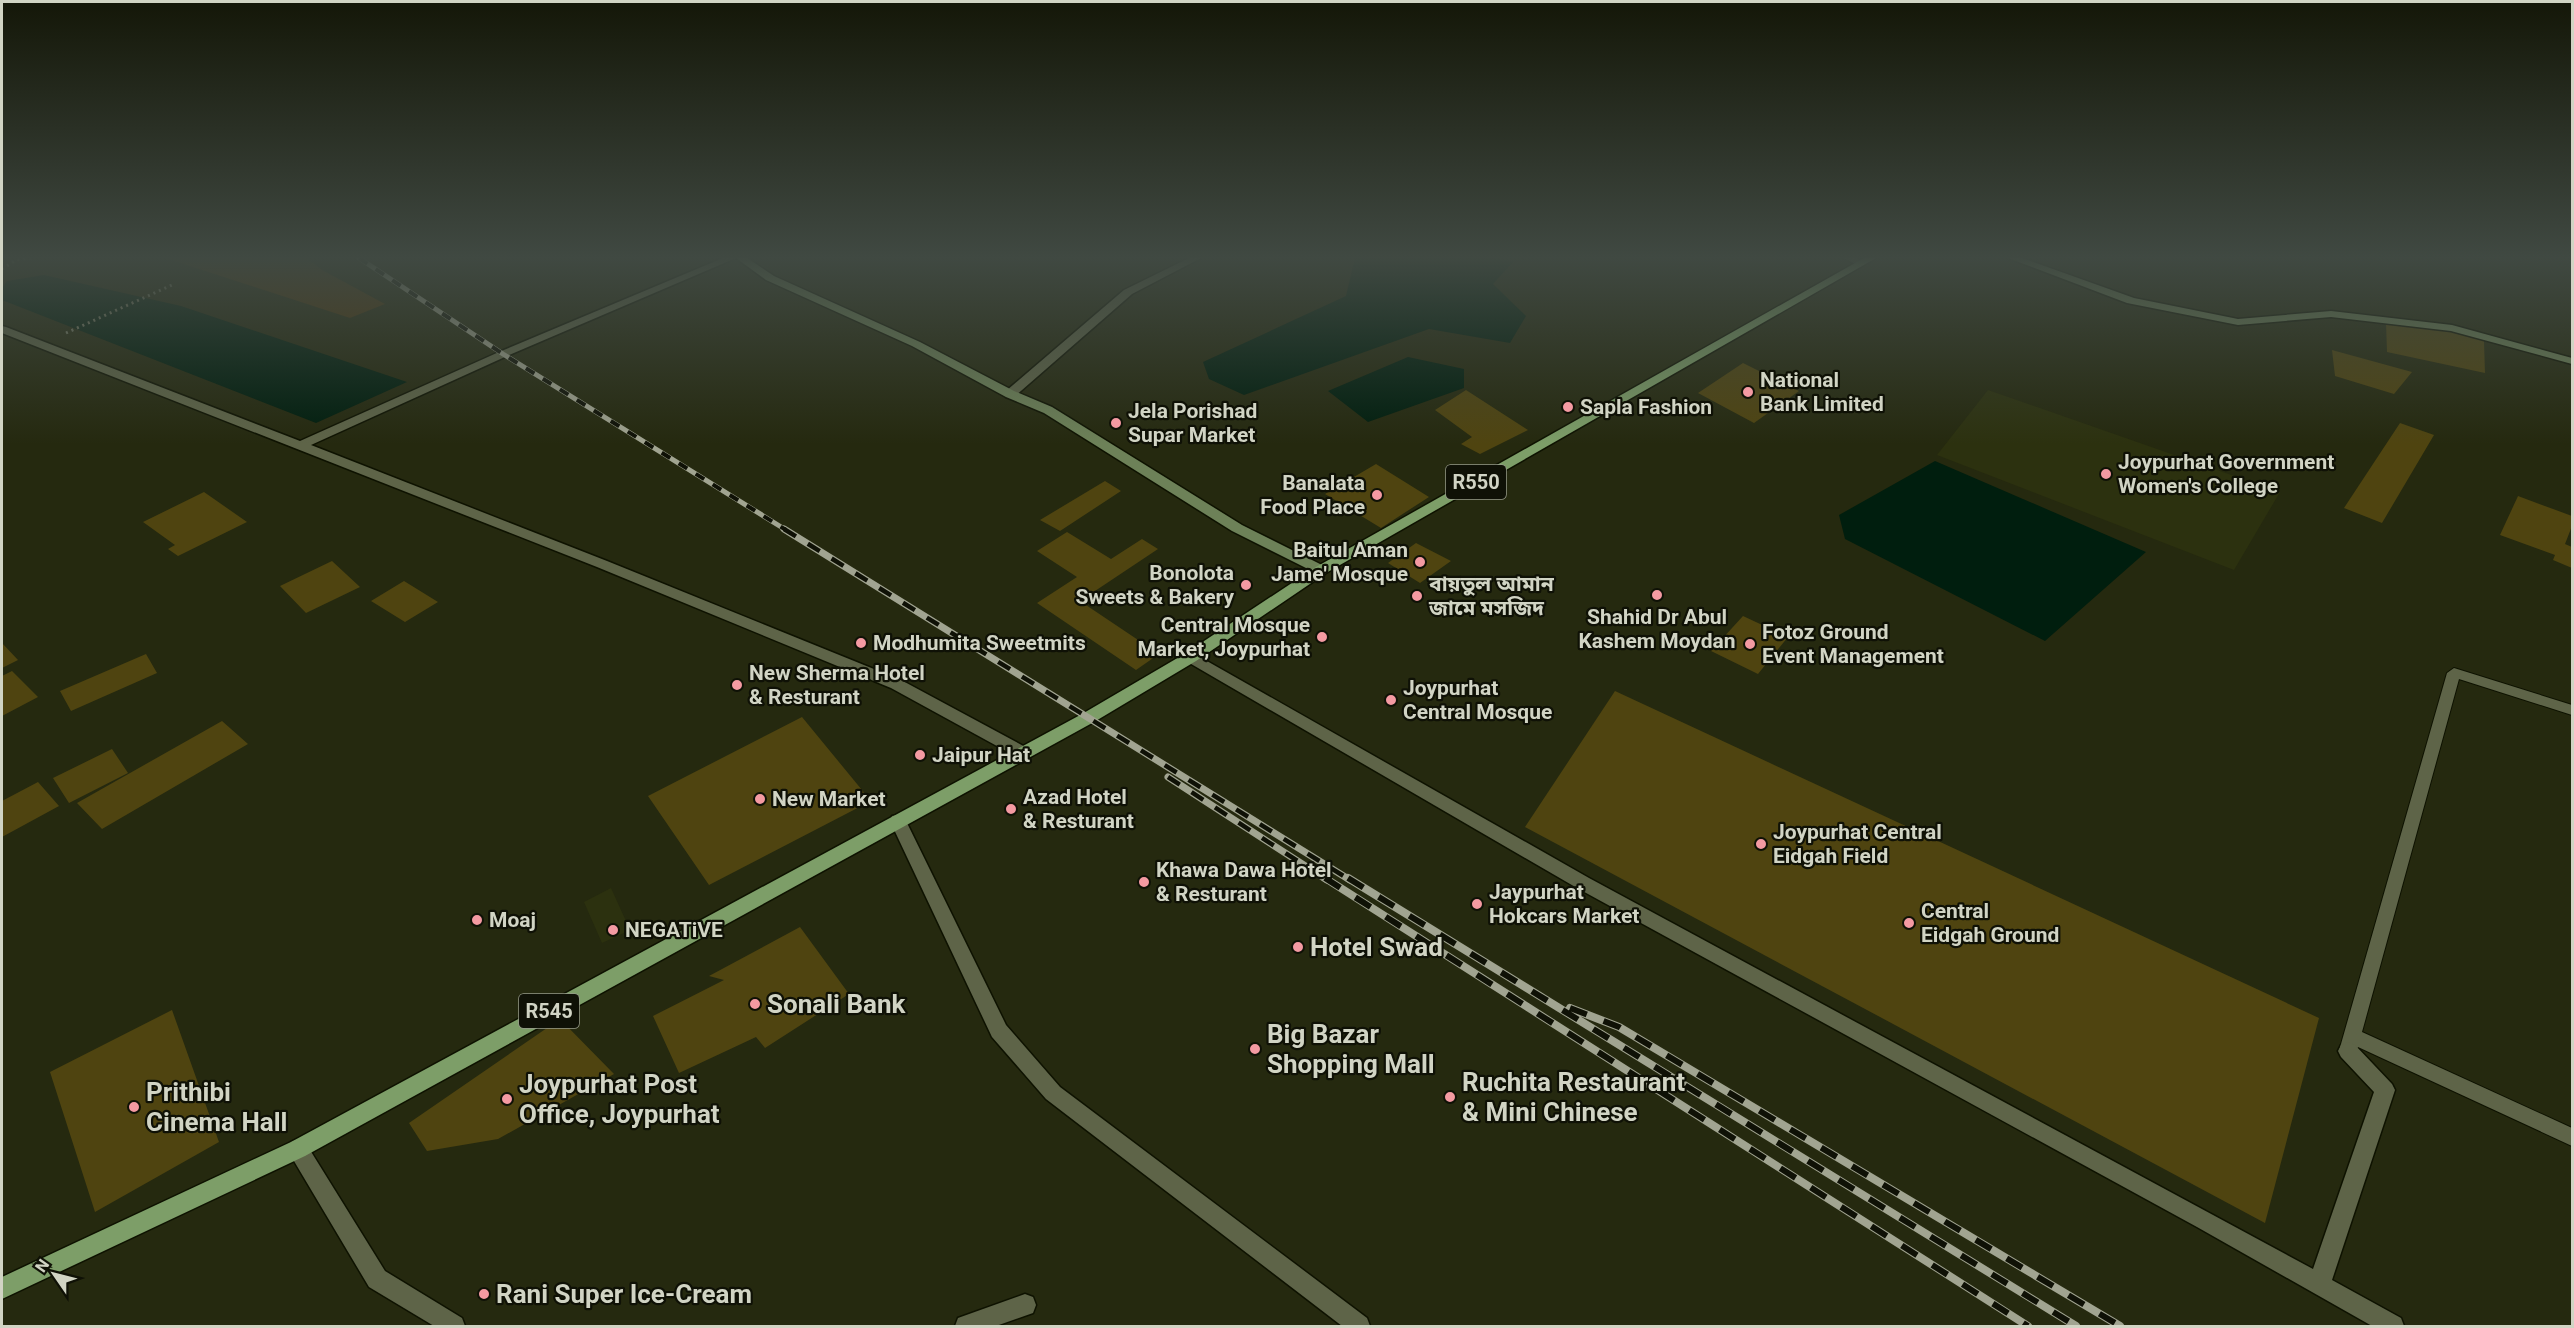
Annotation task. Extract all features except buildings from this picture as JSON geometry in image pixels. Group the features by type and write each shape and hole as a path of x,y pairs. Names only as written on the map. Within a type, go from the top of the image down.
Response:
{"main road":[{"path":"863,320 916,344 1010,394 1048,410 1237,528 1321,570"},
{"name":"R550","path":"1088,718 1191,657 1321,570 1763,320"},
{"path":"2228,320 2238,322 2262,320"},
{"path":"2382,320 2441,327 2572,361"},
{"name":"R545","path":"2,1288 298,1149 1088,718"}],"street":[{"path":"299,446 584,320"},
{"path":"1010,394 1096,320"},
{"path":"3,330 602,564 896,684 1023,753"},
{"path":"1191,657 1582,883 2204,1220 2393,1326"},
{"path":"898,821 999,1031 1053,1094 1359,1326"},
{"path":"2319,1285 2385,1090 2350,1043"},
{"path":"298,1149 377,1279 454,1326"},
{"path":"966,1326 1025,1305"}],"lane":[{"path":"2572,710 2454,673 2350,1043 2572,1137"}],"path":[{"path":"41,345 96,320"}],"shaded area":[{"path":"53,320 223,320 407,382 316,423"},
{"path":"1294,320 1524,320 1510,343 1429,329 1244,395 1209,379 1203,362"},
{"path":"1408,357 1464,369 1464,388 1368,422 1328,391"},
{"name":"Joypurhat Government Women's College","path":"1988,390 2280,492 2234,570 1937,455"},
{"path":"1935,461 2146,552 2045,641 1845,539 1839,515"},
{"path":"611,888 630,930 602,943 584,902"}],"railway":[{"path":"452,320 786,530"},
{"path":"784,529 1350,880"},
{"path":"1168,777 1327,880"},
{"path":"1325,878 2028,1326"},
{"path":"1348,878 2076,1326"},
{"path":"1570,1008 1619,1027 2120,1326"}],"place":[{"name":"National Bank Limited","path":"1748,392"},
{"name":"Sapla Fashion","path":"1568,407"},
{"name":"Jela Porishad Supar Market","path":"1116,423"},
{"name":"Joypurhat Government Women's College","path":"2106,474"},
{"name":"Banalata Food Place","path":"1377,495"},
{"name":"Baitul Aman Jame' Mosque","path":"1420,562"},
{"name":"Bonolota Sweets & Bakery","path":"1246,585"},
{"name":"Shahid Dr Abul Kashem Moydan","path":"1657,595"},
{"name":"বায়তুল আমান জামে মসজিদ","path":"1417,596"},
{"name":"Central Mosque Market, Joypurhat","path":"1322,637"},
{"name":"Modhumita Sweetmits","path":"861,643"},
{"name":"Fotoz Ground Event Management","path":"1750,644"},
{"name":"New Sherma Hotel & Resturant","path":"737,685"},
{"name":"Joypurhat Central Mosque","path":"1391,700"},
{"name":"Jaipur Hat","path":"920,755"},
{"name":"New Market","path":"760,799"},
{"name":"Azad Hotel & Resturant","path":"1011,809"},
{"name":"Joypurhat Central Eidgah Field","path":"1761,844"},
{"name":"Khawa Dawa Hotel & Resturant","path":"1144,882"},
{"name":"Jaypurhat Hokcars Market","path":"1477,904"},
{"name":"Moaj","path":"477,920"},
{"name":"Central Eidgah Ground","path":"1909,923"},
{"name":"NEGATiVE","path":"613,930"},
{"name":"Hotel Swad","path":"1298,947"},
{"name":"Sonali Bank","path":"755,1004"},
{"name":"Big Bazar Shopping Mall","path":"1255,1049"},
{"name":"Ruchita Restaurant & Mini Chinese","path":"1450,1097"},
{"name":"Joypurhat Post Office, Joypurhat","path":"507,1099"},
{"name":"Prithibi Cinema Hall","path":"134,1107"},
{"name":"Rani Super Ice-Cream","path":"484,1294"}]}
